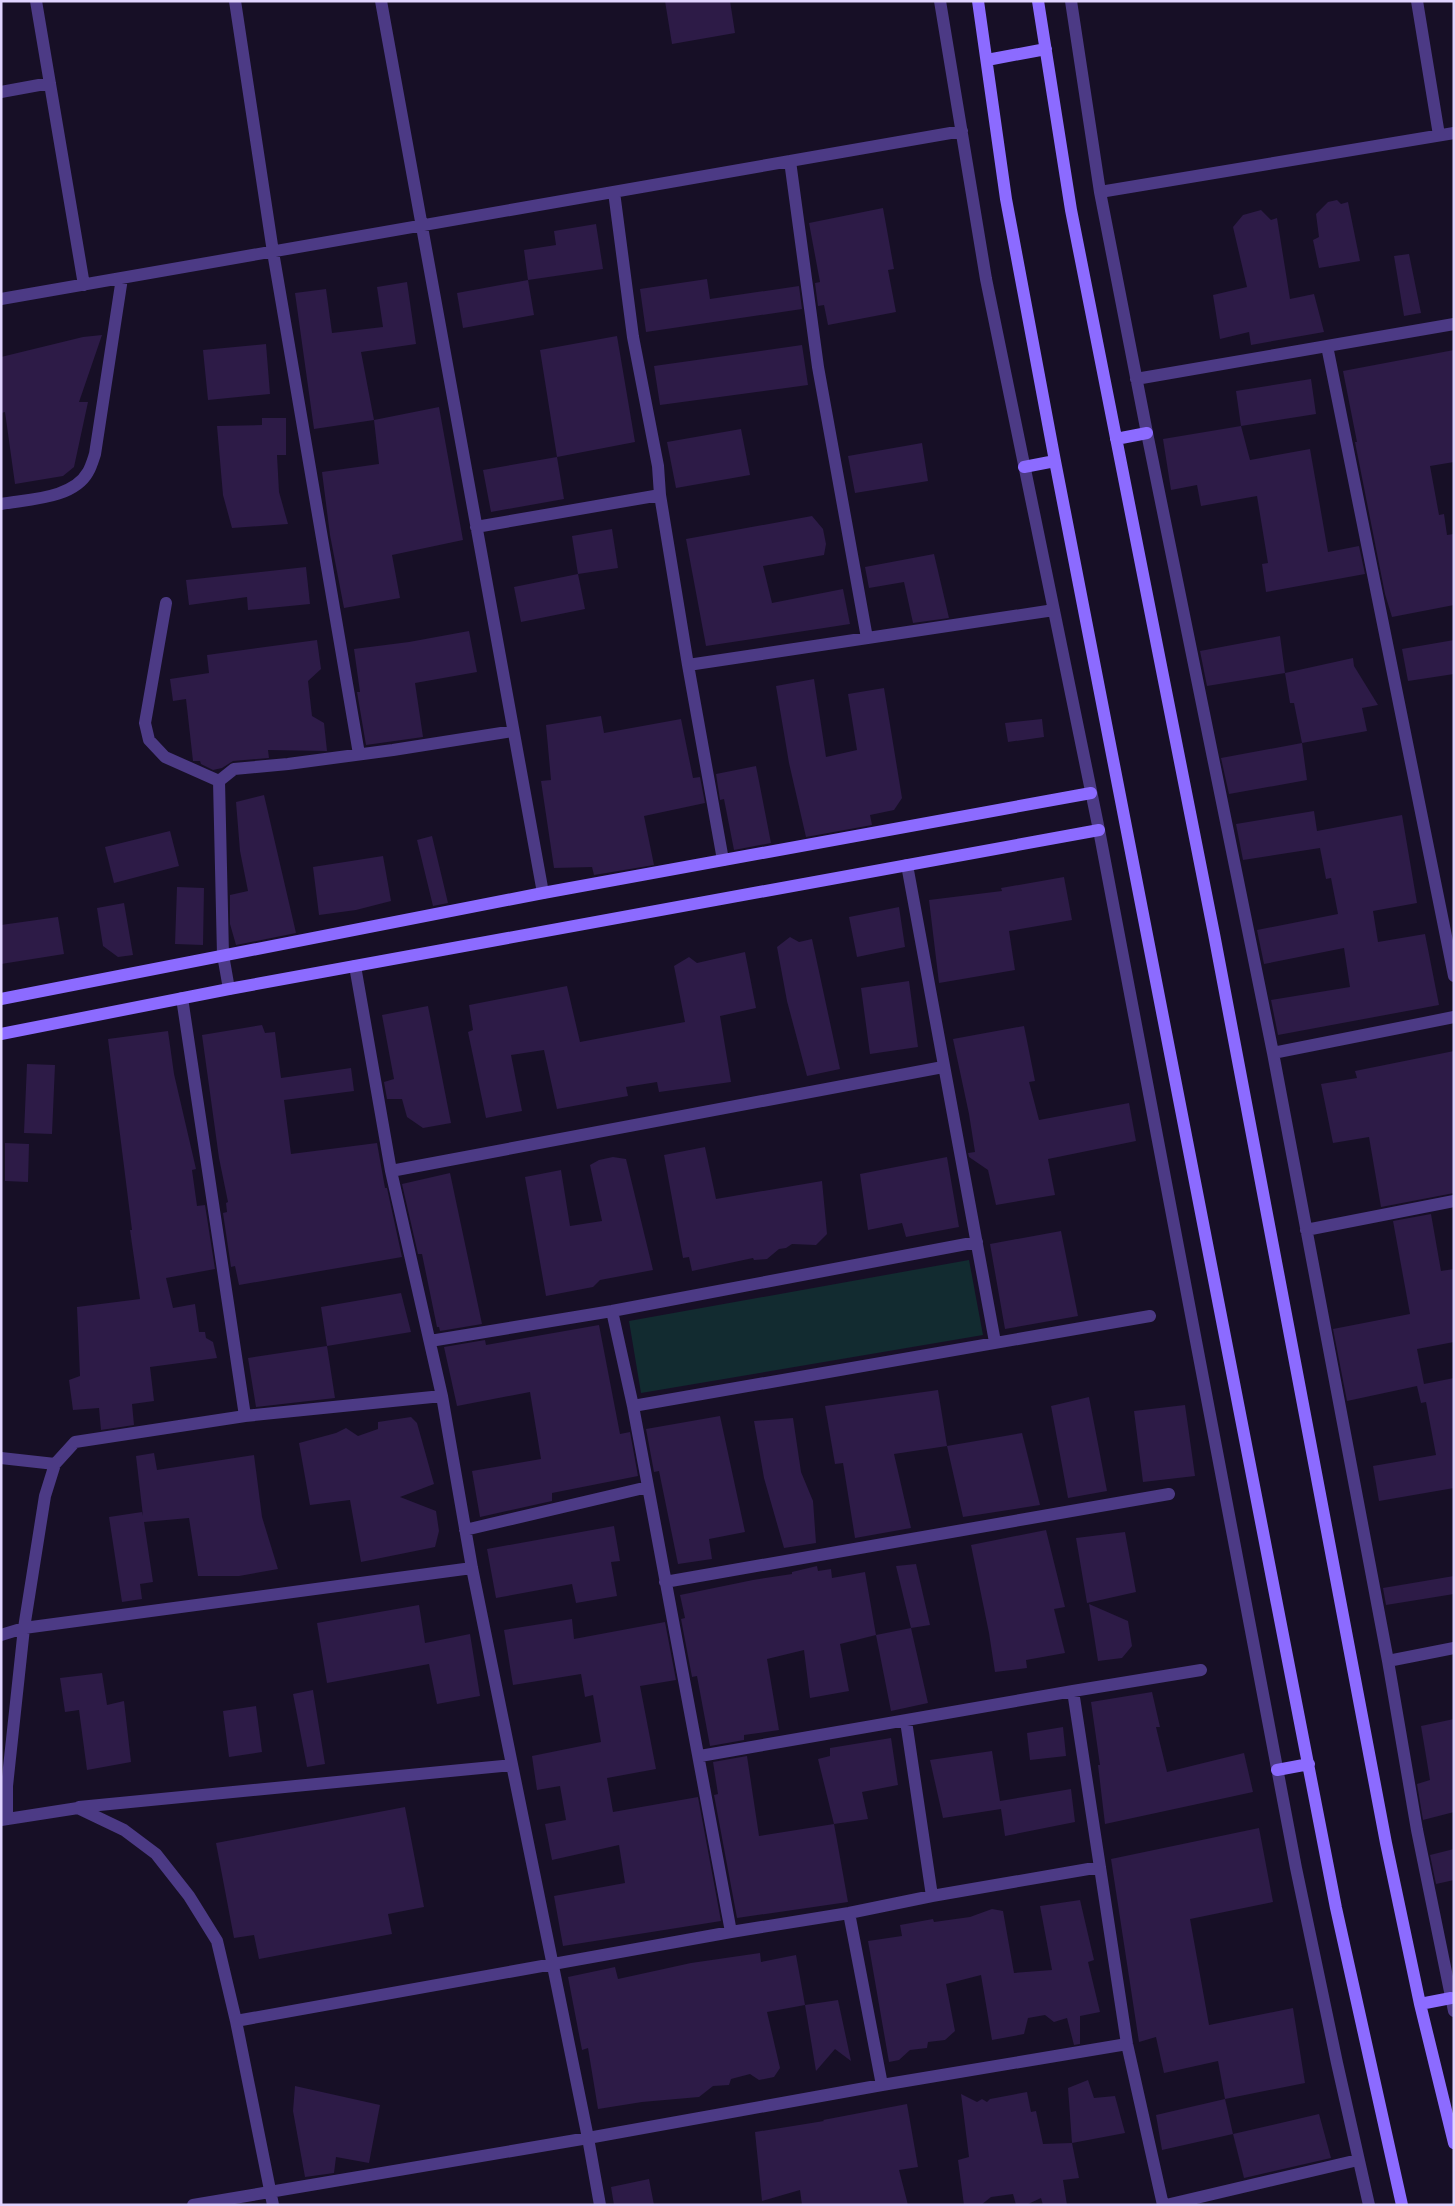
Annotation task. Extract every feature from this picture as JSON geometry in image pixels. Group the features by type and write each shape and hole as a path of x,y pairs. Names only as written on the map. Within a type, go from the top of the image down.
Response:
{"main road":[{"path":"978,1 1006,199 1055,461 1351,1979 1402,2205"},
{"path":"1038,1 1071,210 1216,943 1386,1843 1420,2004 1454,2143"},
{"path":"987,60 1046,49"},
{"path":"1116,439 1147,433"},
{"path":"1024,467 1055,461"},
{"path":"1,999 543,893 1091,793"},
{"path":"1,1034 229,988 1099,830"},
{"path":"1277,1770 1309,1764"},
{"path":"1420,2004 1451,1998"}],"street":[{"path":"36,1 84,285"},
{"path":"235,1 274,252 359,754"},
{"path":"381,1 543,893"},
{"path":"940,1 986,279 1099,830 1277,1770 1316,1966 1369,2205"},
{"path":"1070,1 1100,192 1136,379 1273,1053 1388,1661 1417,1830 1454,2010"},
{"path":"1416,1 1439,135"},
{"path":"1,92 50,83"},
{"path":"1,300 962,131"},
{"path":"1100,192 1454,133"},
{"path":"790,161 818,366 867,638"},
{"path":"614,192 634,337 658,466 660,494 688,665 724,860"},
{"path":"1,504 62,493 77,484 87,474 95,454 122,278"},
{"path":"1136,379 1454,324"},
{"path":"1327,346 1454,976"},
{"path":"476,527 660,494"},
{"path":"166,603 145,723 148,740 165,757 220,781"},
{"path":"688,665 1054,610"},
{"path":"229,988 224,955 220,781 234,768 288,764 513,731"},
{"path":"907,865 994,1342"},
{"path":"355,966 391,1171 442,1396 472,1568 600,2205"},
{"path":"182,998 245,1416"},
{"path":"1273,1053 1454,1017"},
{"path":"391,1171 944,1067"},
{"path":"1306,1230 1454,1201"},
{"path":"430,1341 612,1311 977,1242"},
{"path":"612,1311 633,1406 665,1582 700,1756 731,1932"},
{"path":"633,1406 1150,1316"},
{"path":"442,1396 245,1416 75,1442 55,1464 45,1496 24,1628 4,1786 4,1819 78,1808 512,1765"},
{"path":"1,1458 55,1464"},
{"path":"465,1530 648,1487"},
{"path":"665,1582 1169,1494"},
{"path":"1,1635 24,1628 472,1568"},
{"path":"1388,1661 1454,1648"},
{"path":"700,1756 1201,1670"},
{"path":"1073,1691 1128,2044 1165,2205 1358,2160"},
{"path":"906,1721 932,1896"},
{"path":"78,1808 124,1830 156,1854 189,1896 217,1941 236,2021 273,2205"},
{"path":"236,2021 1100,1867"},
{"path":"850,1913 882,2085"},
{"path":"193,2205 1128,2044"}],"green space":[{"path":"969,1260 983,1335 641,1393 629,1321"}],"building":[{"path":"665,1 730,1 735,33 672,44"},
{"path":"1337,200 1341,204 1348,202 1360,261 1319,268 1313,240 1319,237 1316,214 1328,202"},
{"path":"883,208 894,269 888,270 896,312 828,325 824,305 818,306 815,283 820,282 809,223"},
{"path":"1261,210 1271,220 1277,218 1290,299 1314,294 1324,332 1251,345 1249,332 1220,339 1213,295 1247,287 1233,227 1243,215"},
{"path":"596,224 603,269 528,280 524,250 556,245 554,231"},
{"path":"1409,254 1421,313 1404,316 1394,256"},
{"path":"707,279 710,299 799,286 802,309 646,332 640,289"},
{"path":"528,280 534,315 463,328 457,293"},
{"path":"407,282 416,344 361,352 374,420 314,429 295,293 326,289 332,333 383,327 377,287"},
{"path":"102,335 79,402 88,402 74,467 63,476 15,484 5,412 1,413 1,357 83,337"},
{"path":"617,336 635,442 557,457 540,350"},
{"path":"266,344 270,394 208,400 203,350"},
{"path":"802,345 808,385 660,405 654,366"},
{"path":"1454,350 1454,462 1430,466 1439,515 1444,514 1447,535 1454,534 1454,605 1392,617 1385,594 1343,371"},
{"path":"1311,379 1316,414 1241,426 1236,391"},
{"path":"439,407 463,540 392,555 400,598 344,608 330,535 322,472 379,464 374,420"},
{"path":"262,418 286,418 286,455 277,455 279,492 288,524 232,528 223,495 217,426 262,425"},
{"path":"1241,426 1250,460 1310,449 1328,552 1359,546 1365,574 1266,592 1262,564 1268,563 1257,496 1201,506 1197,485 1171,490 1163,439"},
{"path":"741,429 750,475 676,488 667,442"},
{"path":"922,443 928,481 855,493 848,456"},
{"path":"557,457 564,499 491,512 483,470"},
{"path":"812,516 823,529 826,544 824,555 763,566 772,603 843,589 850,624 706,646 686,539"},
{"path":"612,529 618,568 578,574 572,536"},
{"path":"934,554 949,618 913,623 904,582 869,588 865,567"},
{"path":"306,567 310,604 248,610 247,597 189,605 186,580"},
{"path":"578,574 585,609 521,622 514,587"},
{"path":"469,631 477,672 415,683 423,737 366,745 357,692 360,692 354,649 409,642"},
{"path":"1280,636 1285,673 1207,686 1200,651"},
{"path":"317,640 321,669 308,681 312,716 324,723 327,751 268,750 269,758 233,761 222,768 213,770 201,764 200,761 193,761 186,699 173,701 170,679 209,673 207,655"},
{"path":"1454,640 1454,674 1408,681 1402,649"},
{"path":"1353,658 1354,666 1378,705 1362,708 1367,731 1302,743 1294,703 1290,703 1285,673"},
{"path":"814,679 826,757 857,750 848,694 884,688 902,798 894,810 870,815 872,825 806,837 789,763 776,686"},
{"path":"601,716 604,733 681,719 693,778 700,777 705,803 644,816 654,865 594,875 592,867 554,868 541,781 551,780 546,725"},
{"path":"1042,719 1044,737 1008,742 1005,723"},
{"path":"1302,743 1307,780 1229,794 1221,758"},
{"path":"756,766 771,843 734,850 724,799 720,800 716,774"},
{"path":"264,795 296,933 236,945 230,924 230,895 248,891 240,851 236,802"},
{"path":"1314,811 1317,831 1402,815 1417,903 1373,911 1378,942 1425,934 1439,1005 1278,1035 1271,1000 1350,987 1344,948 1264,964 1257,930 1338,914 1331,878 1326,879 1320,848 1243,860 1236,824"},
{"path":"170,831 179,866 114,883 105,847"},
{"path":"432,836 448,903 433,906 417,840"},
{"path":"383,856 391,901 356,910 319,915 313,867"},
{"path":"1064,877 1072,920 1009,931 1015,970 939,983 929,900 1002,891 1001,888"},
{"path":"177,887 204,888 203,945 175,944"},
{"path":"124,903 133,955 118,957 103,946 97,908"},
{"path":"899,907 905,947 857,957 849,917"},
{"path":"58,917 64,954 1,964 1,925"},
{"path":"790,937 799,942 812,939 840,1069 807,1076 787,1001 777,947"},
{"path":"745,952 756,1008 720,1016 731,1082 659,1092 657,1082 626,1087 628,1096 557,1109 544,1050 511,1055 522,1111 486,1118 468,1032 473,1030 469,1005 567,986 580,1042 685,1022 674,966 689,957 697,963"},
{"path":"909,981 918,1047 870,1054 861,988"},
{"path":"428,1006 451,1123 423,1128 407,1117 402,1099 387,1099 384,1082 394,1079 382,1015"},
{"path":"262,1025 265,1033 275,1032 281,1078 351,1068 354,1091 284,1100 291,1154 377,1143 385,1188 387,1188 402,1257 239,1285 235,1266 231,1267 223,1213 227,1212 226,1203 228,1202 219,1158 202,1035"},
{"path":"1024,1026 1035,1081 1029,1082 1039,1120 1129,1103 1136,1141 1048,1159 1055,1195 996,1205 988,1170 969,1157 968,1153 975,1152 953,1039"},
{"path":"168,1031 174,1074 196,1169 192,1170 197,1206 205,1205 215,1269 166,1278 173,1308 195,1304 199,1332 205,1332 206,1338 213,1342 217,1358 150,1367 154,1401 132,1404 134,1425 101,1430 99,1408 73,1410 69,1380 80,1376 77,1307 140,1299 108,1039"},
{"path":"1454,1051 1454,1193 1381,1207 1369,1137 1333,1143 1321,1084 1357,1078 1355,1071"},
{"path":"27,1064 55,1065 52,1134 24,1133"},
{"path":"5,1143 29,1144 28,1182 5,1181"},
{"path":"705,1147 716,1199 822,1181 827,1234 816,1245 792,1244 786,1248 779,1249 767,1259 754,1260 753,1258 692,1271 689,1257 683,1258 664,1155"},
{"path":"613,1157 626,1159 653,1270 600,1280 593,1287 546,1296 525,1177 561,1170 570,1226 602,1221 590,1165 599,1160"},
{"path":"947,1157 959,1227 906,1237 902,1223 868,1230 860,1174"},
{"path":"450,1173 482,1324 440,1331 439,1327 437,1327 422,1254 418,1254 402,1184"},
{"path":"1431,1214 1441,1271 1454,1269 1454,1342 1417,1349 1424,1384 1454,1378 1454,1488 1379,1501 1373,1466 1436,1455 1426,1402 1421,1403 1417,1386 1347,1401 1333,1329 1410,1314 1393,1221"},
{"path":"1061,1231 1078,1316 1005,1329 990,1244"},
{"path":"401,1293 411,1332 327,1346 321,1307"},
{"path":"599,1325 620,1434 630,1432 638,1476 552,1493 552,1501 480,1517 472,1471 541,1459 530,1392 457,1406 444,1347 485,1340 486,1345"},
{"path":"327,1346 335,1398 256,1407 248,1358"},
{"path":"938,1390 947,1446 894,1454 911,1528 855,1538 843,1463 835,1464 825,1406"},
{"path":"1089,1397 1107,1491 1068,1498 1051,1406"},
{"path":"1185,1405 1195,1476 1143,1482 1134,1411"},
{"path":"720,1416 745,1532 709,1539 712,1559 678,1564 659,1471 654,1472 646,1429"},
{"path":"411,1417 417,1423 434,1484 400,1497 436,1511 439,1531 435,1547 361,1562 350,1500 310,1505 299,1443 336,1433 346,1428 358,1436 378,1429 378,1422"},
{"path":"793,1418 801,1472 813,1501 816,1543 784,1548 764,1478 754,1421"},
{"path":"1022,1433 1040,1505 963,1517 947,1446"},
{"path":"154,1453 157,1470 254,1455 262,1517 278,1569 239,1576 198,1576 189,1518 144,1522 153,1582 140,1584 142,1599 122,1602 109,1517 142,1512 143,1516 136,1456"},
{"path":"614,1526 620,1561 611,1562 617,1596 576,1603 572,1584 496,1598 487,1549"},
{"path":"1046,1530 1065,1607 1054,1609 1065,1653 1026,1660 1027,1668 995,1672 971,1545"},
{"path":"1125,1532 1136,1592 1087,1603 1076,1538"},
{"path":"916,1564 930,1625 911,1628 896,1566"},
{"path":"817,1566 818,1571 831,1569 832,1578 865,1572 876,1635 840,1644 849,1691 810,1698 804,1650 767,1659 779,1730 744,1735 744,1740 710,1746 697,1676 692,1677 681,1619 685,1618 680,1595 792,1574 792,1572"},
{"path":"1454,1576 1454,1594 1386,1605 1383,1588"},
{"path":"1089,1604 1128,1621 1132,1646 1122,1658 1098,1661"},
{"path":"419,1605 425,1643 470,1634 480,1696 437,1704 429,1664 327,1683 317,1623"},
{"path":"572,1619 574,1639 665,1622 676,1680 640,1686 656,1769 607,1778 613,1812 698,1797 721,1921 563,1946 554,1896 625,1883 619,1845 552,1860 545,1824 566,1820 560,1786 537,1790 532,1756 601,1742 593,1695 585,1697 581,1674 513,1685 504,1630"},
{"path":"911,1628 928,1703 891,1711 876,1635"},
{"path":"102,1673 107,1705 124,1701 131,1762 87,1770 79,1710 65,1712 60,1678"},
{"path":"313,1690 325,1764 307,1767 293,1694"},
{"path":"1152,1692 1160,1727 1156,1727 1167,1772 1244,1753 1253,1792 1105,1824 1098,1765 1100,1765 1091,1702"},
{"path":"256,1706 262,1752 229,1757 223,1711"},
{"path":"1454,1719 1454,1812 1423,1820 1417,1784 1430,1780 1421,1726"},
{"path":"1063,1727 1066,1756 1030,1760 1027,1733"},
{"path":"891,1738 898,1785 862,1792 868,1819 834,1824 818,1759 830,1756 830,1748"},
{"path":"992,1751 1000,1801 1071,1789 1075,1822 1005,1836 1001,1809 943,1818 930,1760"},
{"path":"747,1756 759,1836 834,1824 848,1902 737,1918 714,1795 718,1794 713,1762"},
{"path":"405,1807 424,1907 388,1914 392,1934 259,1959 254,1935 234,1938 216,1843"},
{"path":"1259,1828 1273,1902 1190,1919 1209,2025 1293,2008 1305,2083 1225,2099 1218,2061 1164,2073 1156,2037 1139,2042 1111,1859"},
{"path":"1454,1849 1454,1880 1436,1884 1430,1855"},
{"path":"1080,1900 1094,1960 1088,1962 1100,2012 1080,2016 1080,2044 1074,2045 1067,2018 1054,2022 1045,2015 1028,2018 1024,2034 992,2040 981,1975 946,1984 955,2031 945,2040 928,2042 927,2048 910,2050 899,2060 889,2062 868,1941 902,1936 900,1925 933,1919 934,1922 970,1917 992,1909 1003,1911 1014,1973 1052,1970 1040,1906"},
{"path":"760,1953 761,1962 796,1955 805,2005 767,2012 780,2068 774,2077 759,2080 750,2074 731,2079 729,2085 713,2086 699,2097 642,2102 598,2109 588,2048 582,2050 568,1977 615,1967 618,1979 691,1963"},
{"path":"838,2000 851,2061 835,2049 816,2071 805,2005"},
{"path":"1088,2080 1094,2098 1115,2096 1125,2133 1072,2143 1068,2088"},
{"path":"295,2086 380,2105 369,2163 336,2157 334,2173 305,2177 293,2111"},
{"path":"1027,2092 1031,2112 1036,2111 1043,2144 1072,2143 1079,2178 1063,2180 1067,2205 1043,2205 1041,2198 1026,2205 1016,2205 1013,2194 991,2197 981,2205 964,2205 958,2160 969,2157 961,2094 977,2102 982,2099 987,2102 990,2099"},
{"path":"1225,2099 1233,2134 1162,2150 1156,2115"},
{"path":"907,2104 918,2167 899,2170 908,2205 802,2205 800,2190 762,2201 755,2132 824,2121"},
{"path":"1319,2114 1331,2158 1244,2178 1233,2134"},
{"path":"649,2179 654,2205 614,2205 611,2187"}]}
